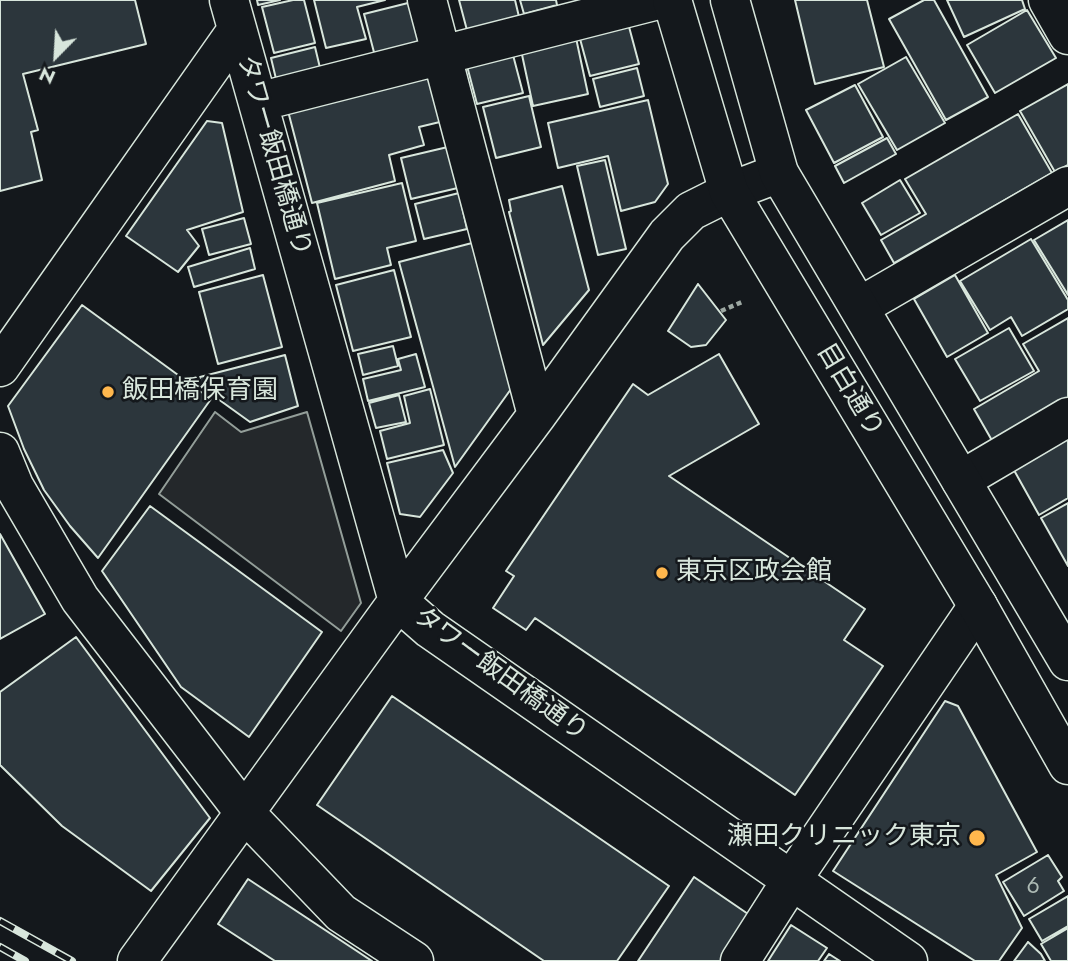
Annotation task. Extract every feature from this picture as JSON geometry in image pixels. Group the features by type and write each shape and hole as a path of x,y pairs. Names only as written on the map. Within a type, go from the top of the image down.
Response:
{"street":[{"path":"427,0 537,415"},
{"path":"258,102 658,0"},
{"name":"目白通り","path":"672,0 729,192 978,606 1068,765"},
{"name":"目白通り","path":"730,0 779,173 1068,661"},
{"path":"1048,0 1068,35"},
{"path":"5,349 233,15"},
{"name":"タワー飯田橋通り","path":"233,15 398,601 430,629 908,961"},
{"path":"137,961 667,234 691,211 729,192 779,173"},
{"path":"859,307 1068,186"},
{"path":"961,480 1068,417"},
{"path":"0,453 14,486 80,598 244,813 341,913 414,961"},
{"path":"740,961 791,881 978,606"}],"path":[{"path":"721,311 742,302"}],"shaded area":[{"path":"215,412 241,432 307,412 361,603 341,631 159,494"}],"building":[{"path":"0,0 135,0 146,44 23,74 38,130 31,132 42,180 0,191"},
{"path":"257,0 280,0 258,5"},
{"path":"304,0 315,43 274,53 262,7"},
{"path":"314,0 385,0 357,7 366,39 326,48"},
{"path":"459,0 515,0 520,21 468,34"},
{"path":"520,0 556,0 557,5 524,14"},
{"path":"795,0 867,0 884,67 815,84"},
{"path":"924,0 934,0 988,97 946,120 889,19"},
{"path":"947,0 1022,0 1025,9 964,37"},
{"path":"412,2 424,48 376,60 364,14"},
{"path":"1027,10 1056,58 995,93 967,45"},
{"path":"628,23 639,64 590,76 579,35"},
{"path":"576,38 588,94 533,106 521,50"},
{"path":"315,47 321,72 277,83 271,58"},
{"path":"513,55 523,93 477,104 467,66"},
{"path":"906,57 945,123 897,150 858,84"},
{"path":"637,68 644,96 600,107 593,79"},
{"path":"432,73 444,121 419,127 424,145 389,155 395,181 312,203 288,111"},
{"path":"1068,84 1068,165 1055,172 1020,111"},
{"path":"855,85 883,137 834,163 806,110"},
{"path":"529,96 541,147 496,158 483,107"},
{"path":"648,100 668,184 655,202 621,211 608,156 558,168 548,123"},
{"path":"1018,114 1052,173 894,263 881,240 926,214 905,179"},
{"path":"207,121 222,123 243,212 187,230 199,246 178,272 126,236"},
{"path":"887,138 896,154 844,183 835,166"},
{"path":"452,146 462,187 411,199 401,158"},
{"path":"605,160 626,249 598,255 577,166"},
{"path":"900,180 920,213 881,235 862,203"},
{"path":"402,183 416,241 387,248 391,265 335,279 317,203"},
{"path":"562,186 589,290 543,345 509,212 509,200"},
{"path":"459,193 467,229 424,239 415,204"},
{"path":"244,218 251,244 209,255 202,229"},
{"path":"1068,220 1068,295 1034,240"},
{"path":"1031,239 1068,300 1068,309 1022,336 1011,317 990,330 960,281"},
{"path":"472,243 511,389 455,467 399,262"},
{"path":"250,248 255,269 194,287 188,267"},
{"path":"394,270 411,337 353,351 336,285"},
{"path":"263,275 282,347 218,364 199,292"},
{"path":"955,275 988,333 947,357 914,299"},
{"path":"698,284 726,320 706,345 691,347 668,331"},
{"path":"82,305 211,399 98,558 44,490 24,449 8,406"},
{"path":"1068,318 1068,401 994,444 974,409 1039,371 1023,344"},
{"path":"1009,328 1034,371 980,401 955,359"},
{"path":"393,346 398,366 363,375 358,354"},
{"path":"416,354 425,387 368,401 363,379 401,370 398,359"},
{"name":"東京区政会館","path":"719,354 759,424 669,476 865,609 844,640 883,666 795,795 535,618 526,630 493,608 514,576 506,571 633,384 648,395"},
{"path":"285,355 298,406 250,422 200,386 200,377"},
{"path":"430,389 444,445 387,459 380,431 410,423 404,396"},
{"path":"399,395 406,422 376,428 369,403"},
{"path":"1068,430 1068,498 1039,515 1010,463"},
{"path":"443,450 453,473 420,517 400,514 387,463"},
{"path":"1068,503 1068,566 1041,518"},
{"path":"150,506 322,632 249,737 181,687 102,571"},
{"path":"0,534 45,614 0,639"},
{"path":"76,637 210,818 151,891 62,826 0,765 0,692"},
{"path":"392,696 669,886 617,961 544,961 317,805"},
{"path":"945,701 958,706 1037,852 996,875 1022,928 999,961 975,961 833,871"},
{"path":"1048,855 1062,877 1058,881 1064,891 1024,916 1003,882"},
{"path":"694,877 751,916 721,961 638,961"},
{"path":"248,879 372,961 275,961 218,924"},
{"path":"1068,896 1068,926 1042,941 1029,919"},
{"path":"791,925 827,948 818,961 768,961"},
{"path":"1068,928 1068,961 1051,961 1041,944"},
{"path":"1028,942 1041,954 1045,961 1014,961"},
{"path":"829,954 840,961 824,961"}],"railway":[{"path":"0,921 72,961"},
{"path":"0,947 25,961"}],"place":[{"name":"飯田橋保育園","path":"108,392"},
{"name":"東京区政会館","path":"662,573"},
{"name":"瀬田クリニック東京","path":"977,838"}]}
